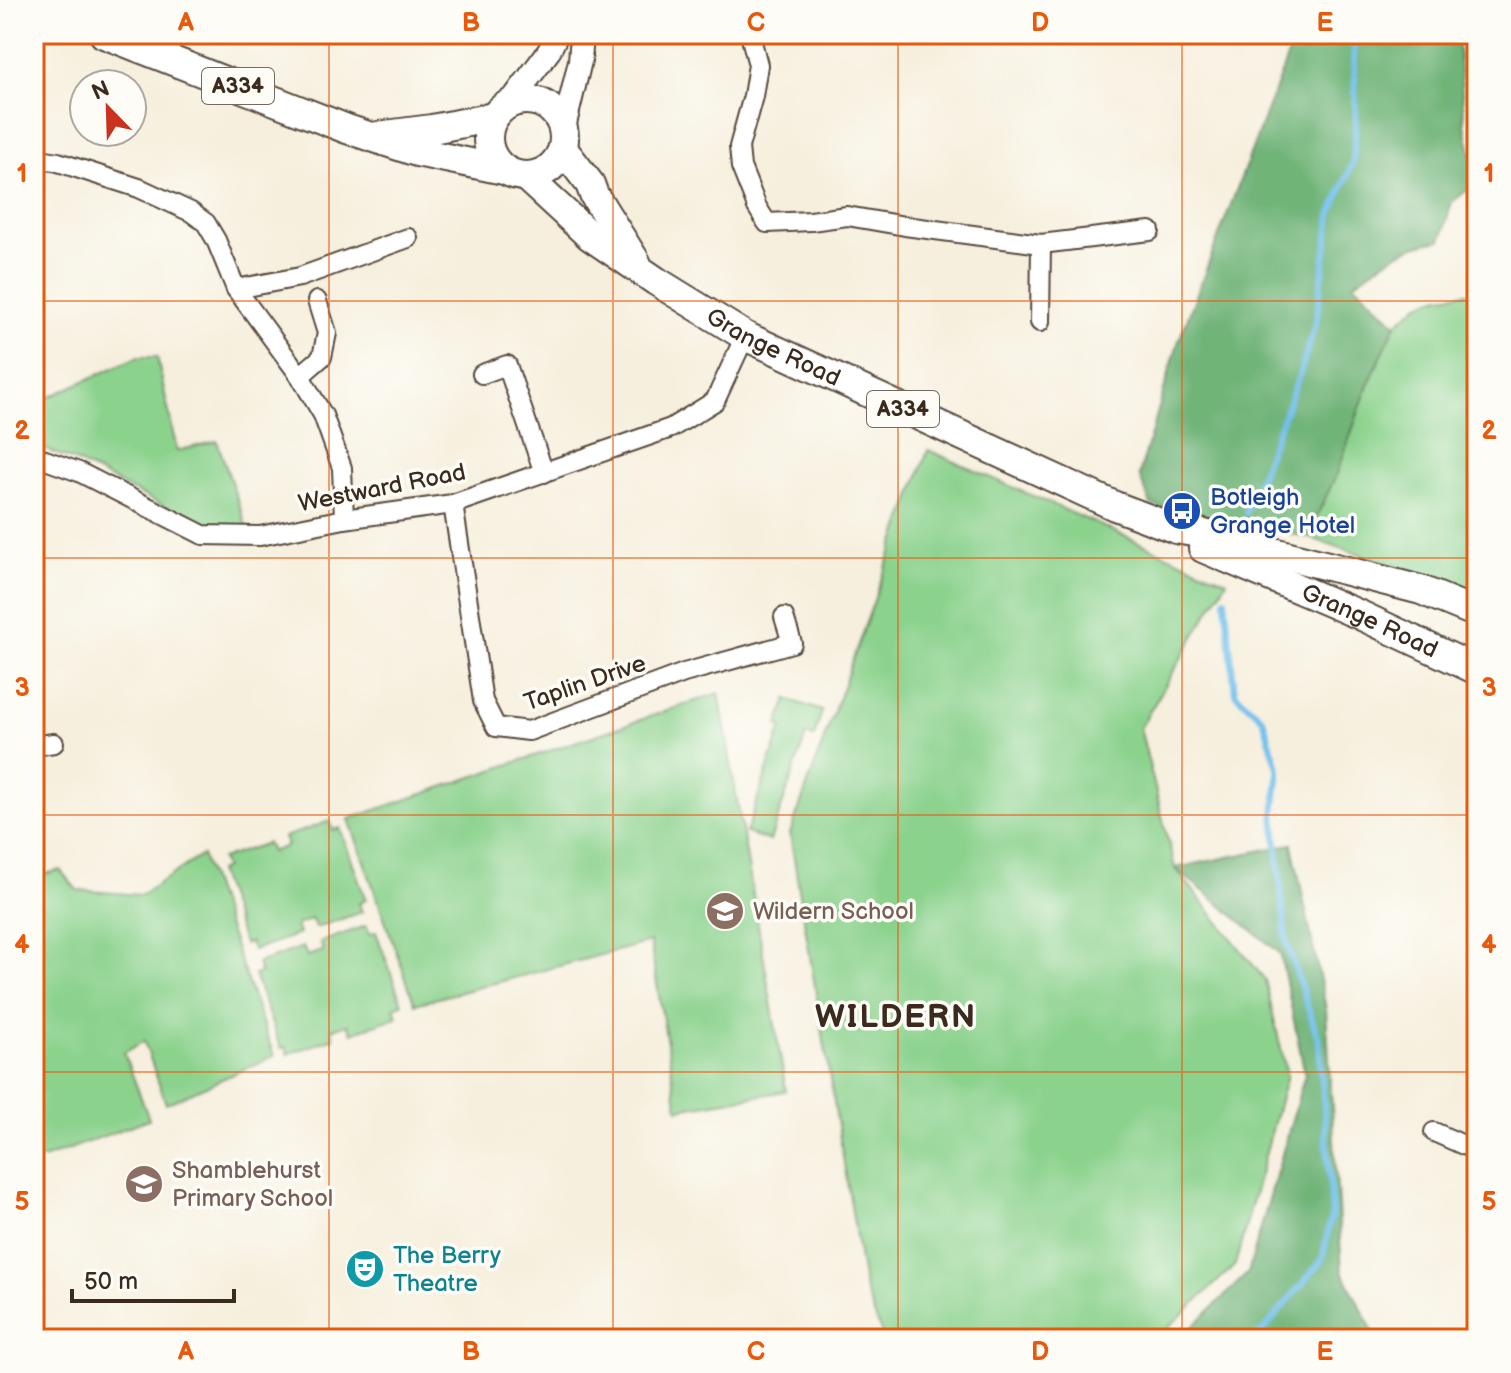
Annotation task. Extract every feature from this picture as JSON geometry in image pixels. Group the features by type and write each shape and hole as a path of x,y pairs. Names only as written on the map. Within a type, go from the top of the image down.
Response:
{"main road":[{"name":"A334","path":"104,34 347,129 417,152 515,173"},
{"path":"521,101 533,101 553,111 560,121 563,140 557,160 549,169 538,175 515,173 495,162 487,140 489,128 502,110 521,101"},
{"name":"A334","path":"373,136 432,129 502,110"},
{"name":"Grange Road","path":"563,140 641,269"},
{"name":"Grange Road","path":"515,173 590,236 745,336 1115,506 1176,529 1421,590 1477,613"},
{"name":"Grange Road","path":"1176,529 1201,548 1360,615 1477,670"}],"street":[{"path":"502,110 549,51 557,34"},
{"path":"563,140 580,61 582,34"},
{"path":"750,34 758,65 739,147 741,167 767,223 847,216 1041,244 1150,231"},
{"path":"34,158 58,162 139,188 191,212 206,223 236,289 300,376 323,415 342,468 344,519"},
{"path":"236,289 300,277 408,238"},
{"path":"1040,322 1041,244"},
{"path":"300,376 322,357 327,333 317,301"},
{"name":"Westward Road","path":"34,456 79,472 203,535 260,536 344,519 453,504 671,428 715,401 745,336"},
{"path":"482,374 507,365 544,473"},
{"name":"Taplin Drive","path":"453,504 483,701 496,727 529,731 684,673 792,643 784,617"},
{"path":"34,746 54,743"},
{"path":"1434,1132 1477,1151"}],"green space":[{"path":"1296,34 1457,34 1465,125 1477,179 1477,183 1452,202 1441,240 1405,250 1354,283 1396,324 1368,385 1337,473 1307,537 1151,505 1139,475 1178,343"},
{"path":"1477,293 1477,597 1446,582 1307,537 1337,473 1368,385 1396,324 1419,304 1440,296"},
{"path":"137,357 157,357 177,451 217,441 247,528 212,527 197,523 75,461 34,445 34,404"},
{"path":"928,450 1227,581 1140,728 1175,868 1265,980 1287,1075 1235,1265 1156,1339 884,1339 865,1291 790,834"},
{"path":"719,693 786,1091 678,1109 650,942 415,1004 349,819"},
{"path":"787,699 822,711 814,737 806,735 770,841 746,833 782,727 778,725"},
{"path":"330,821 333,830 340,828 366,900 359,903 362,912 315,928 312,919 296,925 299,934 253,950 250,942 244,944 218,871 225,868 221,859 267,843 271,852 287,846 284,837"},
{"path":"1292,844 1326,1009 1342,1271 1377,1339 1180,1339 1248,1273 1305,1074 1280,953 1175,868"},
{"path":"202,855 274,1056 166,1104 144,1041 124,1053 149,1119 43,1159 34,1158 34,877 60,870 77,890 141,895"},
{"path":"366,926 369,934 376,932 402,1004 394,1007 397,1017 352,1033 348,1024 332,1029 334,1038 288,1054 286,1047 281,1048 254,975 261,973 257,963 303,947 307,956 323,951 320,942"}],"waterway":[{"path":"1246,512 1300,373 1316,322 1331,215 1353,162 1356,34"},
{"path":"1225,599 1235,693 1263,719 1279,771 1274,814 1286,941 1319,1041 1332,1212 1322,1260 1262,1332 1251,1339"}],"place":[{"name":"Botleigh Grange Hotel","path":"1182,511"},
{"name":"Wildern School","path":"725,911"},
{"name":"Shamblehurst Primary School","path":"144,1184"},
{"name":"The Berry Theatre","path":"365,1269"}],"district":[{"name":"WILDERN","path":"896,1017"}]}
